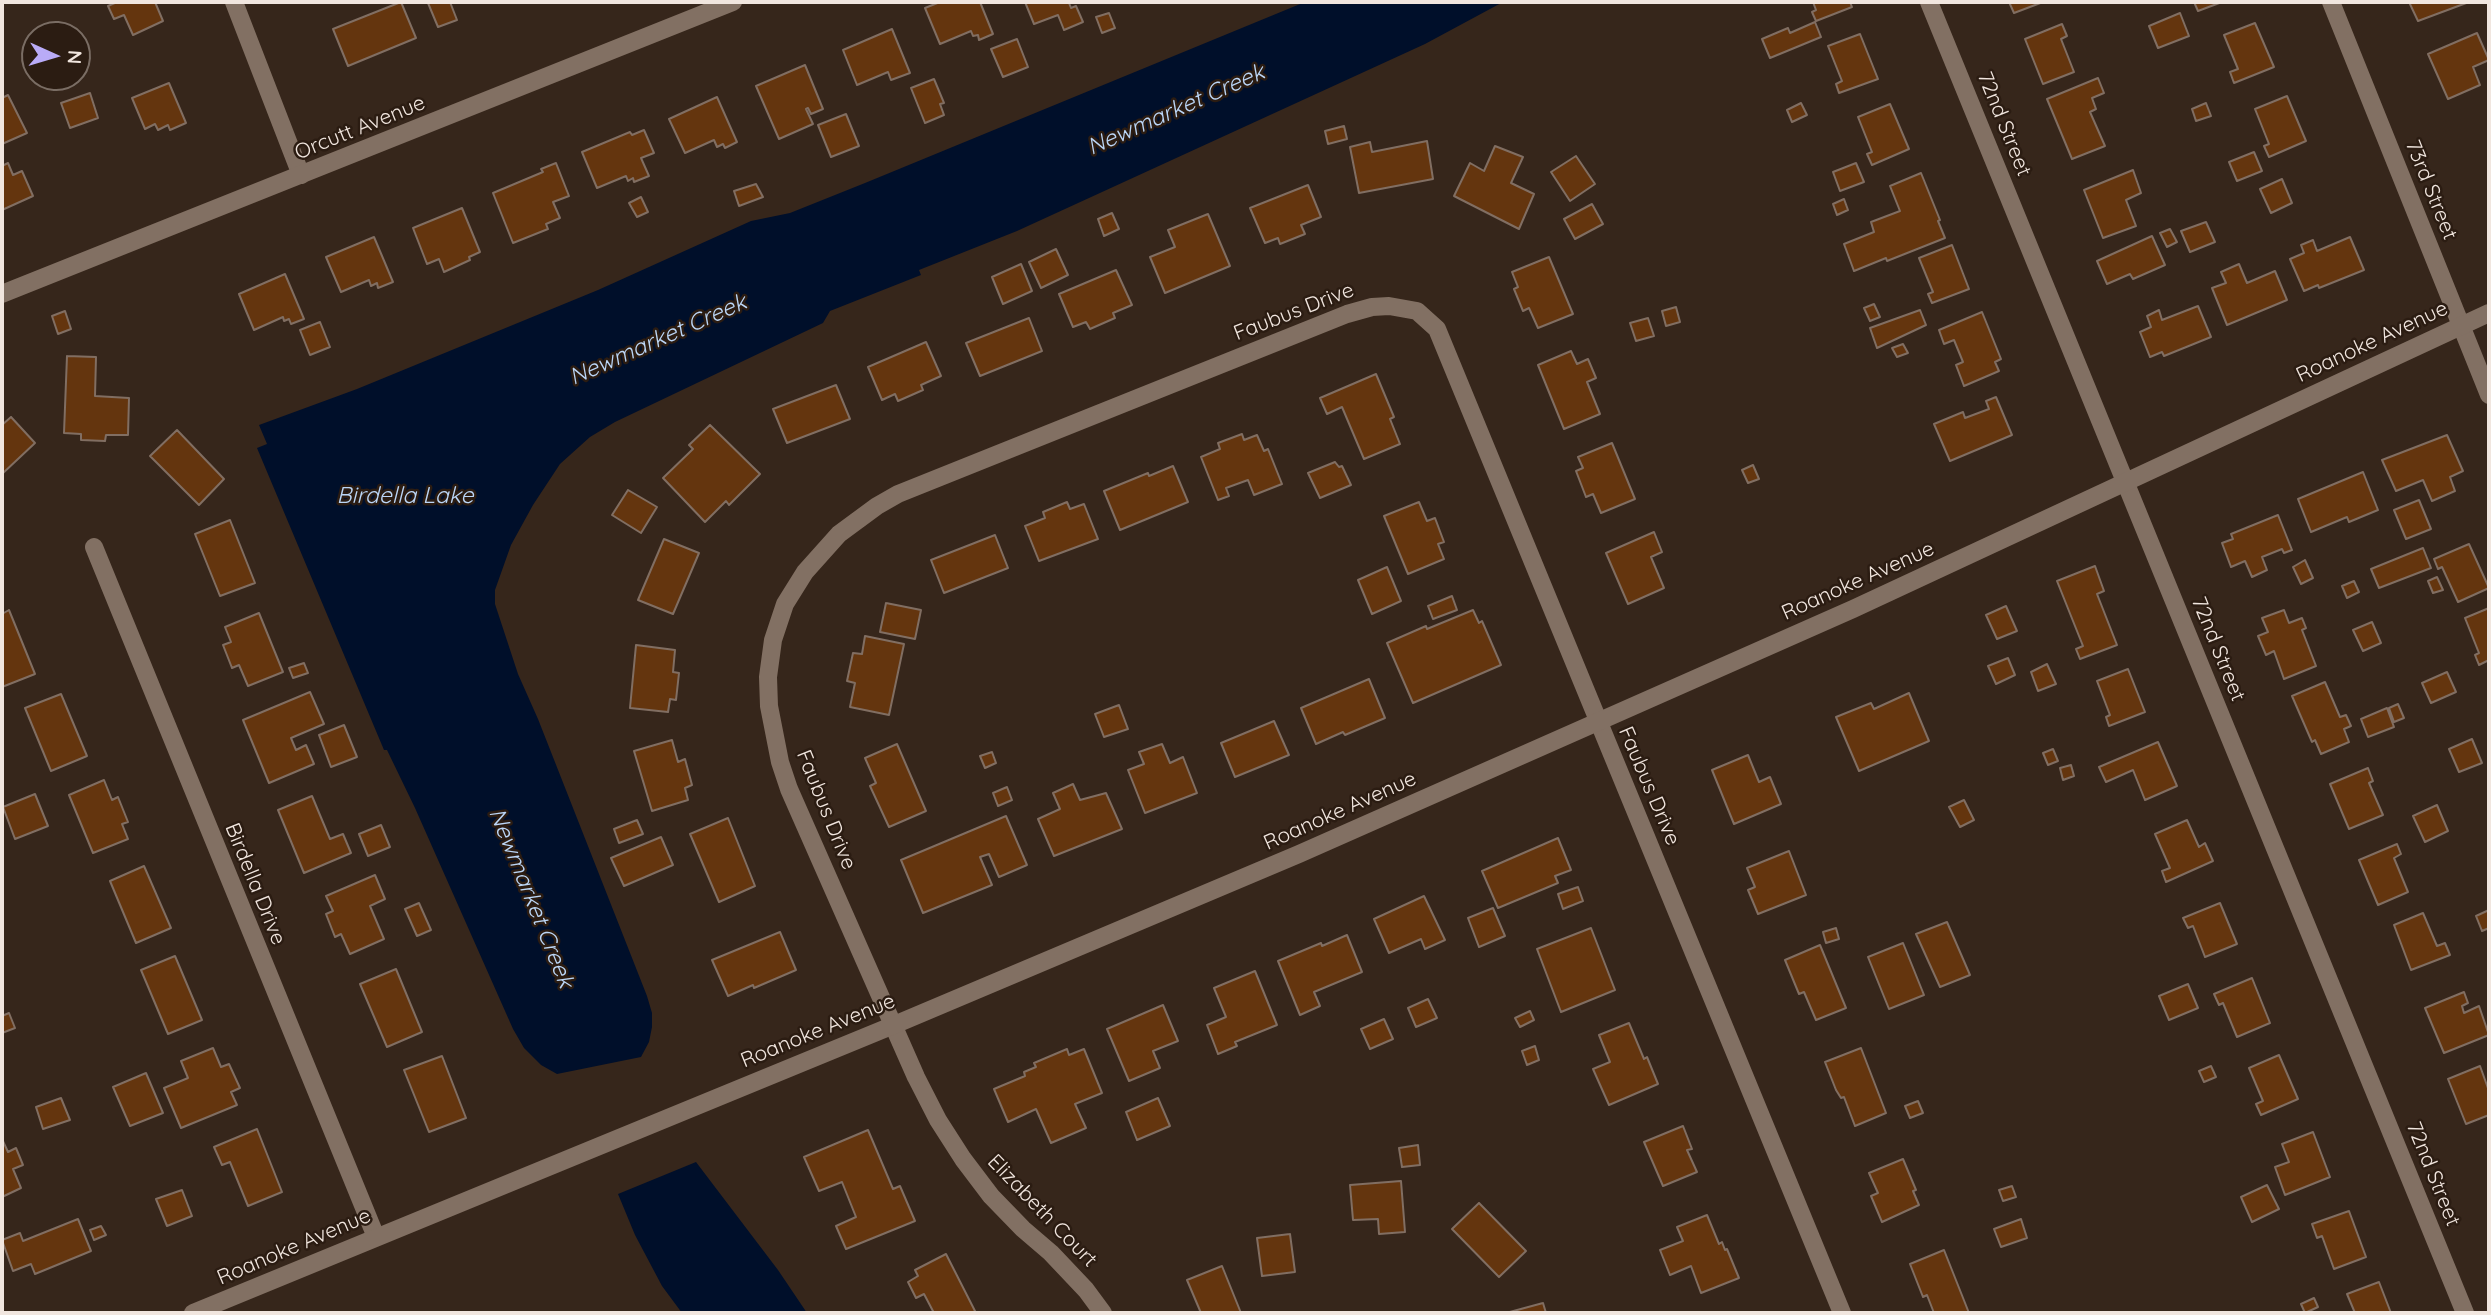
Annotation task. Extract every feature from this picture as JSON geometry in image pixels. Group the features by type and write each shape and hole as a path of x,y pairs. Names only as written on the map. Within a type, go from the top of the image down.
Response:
{"street":[{"path":"234,2 301,175"},
{"name":"Orcutt Avenue","path":"2,294 733,2"},
{"name":"72nd Street","path":"1929,2 2465,1313"},
{"name":"73rd Street","path":"2331,2 2489,395"},
{"name":"Faubus Drive","path":"894,1025 789,789 773,735 768,677 773,640 785,604 805,572 839,534 857,519 898,494 1347,314 1372,307 1390,306 1417,311 1437,329 1842,1313"},
{"name":"Roanoke Avenue","path":"193,1313 894,1025 1299,854 1853,608 2489,313"},
{"name":"Birdella Drive","path":"94,547 376,1237"},
{"name":"Elizabeth Court","path":"894,1025 938,1120 962,1159 991,1196 1060,1262 1103,1313"}],"water":[{"name":"Birdella Lake","path":"1305,2 1503,2 1425,44 1017,231 919,270 921,275 830,311 823,323 615,422 590,437 560,464 511,545 495,590 495,604 518,674 647,996 652,1013 652,1027 649,1042 641,1057 557,1074 541,1065 524,1048 513,1029 415,808 387,750 384,750 257,448 267,444 259,425 357,389 598,290 751,221 790,213"},
{"path":"696,1162 778,1270 807,1313 682,1313 662,1286 635,1235 618,1194"}],"building":[{"path":"117,2 155,2 163,21 133,35 124,15 114,19 108,6"},
{"path":"401,2 416,38 348,66 333,29"},
{"path":"450,2 457,20 438,27 428,3"},
{"path":"940,2 980,2 993,34 979,40 978,35 973,36 971,31 940,44 925,8"},
{"path":"1025,2 1071,2 1071,8 1076,6 1083,22 1064,30 1058,15 1034,24"},
{"path":"1813,2 1850,2 1852,7 1816,21 1812,12 1816,10"},
{"path":"2009,2 2043,2 2014,13"},
{"path":"2194,2 2222,2 2198,11"},
{"path":"2409,2 2469,2 2418,21"},
{"path":"1109,13 1115,28 1102,33 1096,17"},
{"path":"2180,13 2189,36 2158,48 2149,26"},
{"path":"1815,22 1821,37 1770,58 1762,39 1788,28 1790,33"},
{"path":"2255,23 2274,67 2234,83 2230,72 2238,69 2224,35"},
{"path":"2062,24 2067,36 2061,39 2074,72 2043,84 2025,39"},
{"path":"892,29 910,73 891,80 888,72 857,85 843,50"},
{"path":"2477,33 2489,60 2473,67 2480,85 2448,99 2428,54"},
{"path":"1860,34 1878,79 1839,93 1836,84 1842,81 1828,46"},
{"path":"1017,39 1028,67 1003,77 991,49"},
{"path":"805,65 823,109 811,114 808,108 806,109 813,124 779,139 756,86"},
{"path":"2098,78 2104,93 2092,98 2096,109 2090,112 2105,146 2072,159 2047,99"},
{"path":"934,79 944,103 940,104 944,115 925,123 911,88"},
{"path":"169,83 186,123 170,130 168,125 158,130 155,124 145,129 132,98"},
{"path":"90,93 98,118 70,128 61,103"},
{"path":"8,95 27,133 2,144 2,98"},
{"path":"2287,96 2306,141 2269,157 2264,146 2269,144 2255,109"},
{"path":"717,97 737,142 725,148 723,144 717,147 714,140 685,153 669,119"},
{"path":"1801,103 1807,115 1792,122 1787,110"},
{"path":"2206,103 2211,116 2196,121 2192,109"},
{"path":"1890,104 1909,149 1872,165 1867,154 1872,152 1858,117"},
{"path":"846,114 859,146 831,157 818,125"},
{"path":"1344,126 1347,139 1328,144 1325,131"},
{"path":"644,130 654,153 641,158 649,176 634,182 633,178 628,181 626,176 597,188 582,152 630,132 632,135"},
{"path":"1427,141 1433,179 1359,193 1350,147 1370,142 1372,152"},
{"path":"1495,146 1523,157 1511,183 1534,194 1519,229 1454,196 1470,163 1484,171"},
{"path":"2254,152 2262,171 2237,181 2229,162"},
{"path":"1576,156 1595,184 1570,201 1551,172"},
{"path":"8,163 13,175 22,171 33,196 2,210 2,166"},
{"path":"556,163 569,196 553,202 560,218 546,224 548,229 513,243 493,193 543,172 541,169"},
{"path":"1856,163 1864,182 1840,191 1833,172"},
{"path":"2133,170 2141,193 2126,200 2136,226 2103,238 2084,190"},
{"path":"1921,173 1945,238 1854,271 1844,244 1874,232 1871,222 1900,211 1890,186"},
{"path":"2282,179 2292,203 2271,213 2260,189"},
{"path":"756,184 763,197 739,206 734,191"},
{"path":"1308,185 1321,217 1301,225 1305,234 1280,244 1278,238 1265,243 1250,208"},
{"path":"641,197 648,212 637,217 629,203"},
{"path":"1844,199 1848,210 1837,215 1833,204"},
{"path":"1592,204 1603,224 1575,239 1564,219"},
{"path":"462,208 480,252 469,257 470,260 444,272 439,259 427,264 413,228"},
{"path":"1112,213 1119,229 1104,236 1098,219"},
{"path":"1208,214 1230,266 1165,293 1150,257 1175,247 1168,230"},
{"path":"2206,222 2215,242 2190,252 2181,231"},
{"path":"2170,229 2177,242 2167,247 2160,233"},
{"path":"2152,236 2165,265 2133,279 2130,274 2107,284 2097,261"},
{"path":"374,237 393,282 378,288 377,283 371,286 369,280 341,292 326,257"},
{"path":"2350,237 2364,270 2319,288 2318,285 2304,291 2290,259 2304,253 2301,245 2313,240 2317,251"},
{"path":"1952,245 1969,289 1932,303 1928,294 1933,292 1919,258"},
{"path":"1056,249 1068,275 1041,288 1029,262"},
{"path":"1549,257 1573,314 1538,328 1529,308 1523,311 1514,289 1518,287 1512,272"},
{"path":"1021,264 1032,291 1003,304 992,277"},
{"path":"2239,264 2247,283 2275,271 2287,300 2227,325 2212,288 2226,283 2221,272"},
{"path":"1116,270 1132,305 1113,313 1115,318 1090,329 1086,322 1073,327 1059,294"},
{"path":"285,274 304,319 291,324 289,319 284,321 283,317 254,330 239,294"},
{"path":"1874,304 1880,317 1870,321 1864,308"},
{"path":"2198,306 2211,337 2164,356 2162,352 2150,357 2140,332 2151,327 2147,316 2159,310 2162,320"},
{"path":"1676,307 1680,322 1666,326 1662,311"},
{"path":"1920,310 1926,325 1877,348 1870,328"},
{"path":"65,311 71,329 58,334 52,316"},
{"path":"1982,312 2001,359 1995,362 1999,371 1964,386 1956,365 1963,362 1954,340 1944,344 1939,330"},
{"path":"1029,318 1042,351 980,376 966,343"},
{"path":"1648,318 1654,336 1636,341 1630,323"},
{"path":"320,322 330,347 310,355 300,330"},
{"path":"926,342 941,376 921,385 923,390 898,401 895,394 882,400 868,367"},
{"path":"1903,344 1908,353 1897,357 1892,348"},
{"path":"1571,351 1577,364 1588,359 1596,378 1587,382 1600,414 1564,429 1538,365"},
{"path":"67,356 96,357 95,396 129,398 128,435 106,435 105,441 81,440 81,434 64,433"},
{"path":"1376,374 1394,417 1390,419 1400,444 1364,459 1342,407 1327,414 1320,398"},
{"path":"836,385 850,419 787,443 773,409"},
{"path":"1996,397 2012,435 1950,461 1934,424 1963,412 1965,418 1989,409 1986,401"},
{"path":"11,417 35,443 2,474 2,425"},
{"path":"710,425 760,474 729,505 726,501 705,522 663,478 693,449 689,445"},
{"path":"177,430 224,479 199,505 150,456"},
{"path":"1242,434 1244,440 1257,435 1264,451 1268,449 1282,484 1254,495 1248,480 1226,488 1229,496 1218,500 1201,457 1220,449 1218,443"},
{"path":"2447,435 2463,471 2450,477 2455,491 2432,501 2423,480 2396,491 2382,460"},
{"path":"1612,443 1635,499 1601,513 1593,494 1586,497 1576,471 1583,468 1578,457"},
{"path":"1335,462 1339,467 1342,466 1351,485 1320,498 1308,473"},
{"path":"1753,465 1759,479 1748,483 1742,470"},
{"path":"1173,466 1188,502 1120,530 1104,491"},
{"path":"2363,472 2378,510 2349,522 2347,517 2311,532 2298,499"},
{"path":"628,490 657,507 641,533 612,515"},
{"path":"2419,500 2431,529 2406,539 2394,510"},
{"path":"1067,502 1070,509 1084,504 1098,539 1039,561 1025,526 1045,518 1043,512"},
{"path":"1419,502 1427,521 1435,518 1444,542 1438,544 1444,559 1408,574 1384,516"},
{"path":"2278,515 2292,550 2284,553 2282,549 2262,557 2267,570 2252,577 2245,561 2231,567 2222,543 2233,539 2231,534"},
{"path":"230,520 255,583 220,596 195,534"},
{"path":"1654,532 1662,552 1651,557 1664,588 1628,604 1606,553"},
{"path":"995,535 1008,568 944,593 931,560"},
{"path":"664,539 699,553 673,614 638,600"},
{"path":"2469,544 2489,588 2458,602 2442,567 2438,569 2434,559"},
{"path":"2423,548 2431,568 2379,588 2371,569"},
{"path":"2305,560 2313,578 2301,584 2293,567"},
{"path":"2095,566 2104,591 2097,594 2117,645 2080,659 2076,649 2083,646 2057,581"},
{"path":"1387,567 1401,601 1372,614 1358,580"},
{"path":"2437,577 2443,590 2433,593 2428,581"},
{"path":"2354,581 2359,592 2347,598 2342,586"},
{"path":"1452,596 1457,610 1433,619 1428,606"},
{"path":"886,603 921,610 915,639 880,632"},
{"path":"2006,606 2017,631 1997,639 1986,615"},
{"path":"2489,608 2489,660 2479,665 2475,655 2479,653 2465,618"},
{"path":"9,610 35,674 2,687 2,614"},
{"path":"1473,610 1479,623 1482,621 1501,665 1413,703 1387,643"},
{"path":"2284,610 2289,623 2302,618 2306,628 2302,630 2316,666 2284,679 2274,651 2266,655 2258,636 2268,632 2262,618"},
{"path":"259,613 283,672 248,686 239,665 232,668 223,645 231,642 225,627"},
{"path":"2372,622 2381,643 2363,651 2353,630"},
{"path":"865,636 904,644 889,715 850,707 855,683 847,681 853,653 862,654"},
{"path":"636,645 675,650 673,672 679,673 676,700 670,699 668,712 630,708"},
{"path":"2008,658 2015,675 1996,684 1988,666"},
{"path":"304,663 308,673 293,678 289,668"},
{"path":"2047,664 2056,684 2038,691 2031,672"},
{"path":"2128,669 2145,712 2109,726 2106,717 2110,715 2097,681"},
{"path":"2447,672 2456,692 2431,703 2422,683"},
{"path":"1369,679 1385,718 1316,744 1301,708"},
{"path":"2325,682 2340,717 2346,715 2351,726 2344,729 2349,742 2321,754 2315,740 2312,742 2292,696"},
{"path":"310,692 324,724 291,738 296,750 306,745 314,764 269,783 243,720"},
{"path":"1909,693 1929,741 1859,771 1836,717 1871,703 1874,709"},
{"path":"61,694 87,756 51,771 25,708"},
{"path":"2398,704 2404,718 2394,722 2389,708"},
{"path":"1119,705 1128,729 1104,737 1095,714"},
{"path":"2387,708 2394,727 2368,737 2361,719"},
{"path":"1274,721 1289,755 1235,777 1221,743"},
{"path":"344,725 357,757 331,767 319,735"},
{"path":"2472,739 2482,763 2459,772 2449,749"},
{"path":"672,740 678,762 685,759 692,785 685,788 688,800 652,811 634,751"},
{"path":"2158,742 2177,786 2145,800 2133,770 2106,782 2099,767"},
{"path":"897,744 926,811 889,827 870,786 876,783 865,758"},
{"path":"1162,744 1170,763 1183,757 1197,793 1145,813 1128,770 1144,764 1139,752"},
{"path":"2053,749 2058,761 2048,765 2043,753"},
{"path":"992,752 996,763 985,768 980,756"},
{"path":"1748,755 1759,782 1770,777 1781,804 1734,824 1712,770"},
{"path":"2071,765 2074,776 2063,780 2060,768"},
{"path":"2368,768 2373,781 2369,783 2383,815 2349,829 2330,784"},
{"path":"104,780 112,800 118,797 128,822 122,824 128,839 93,853 69,795"},
{"path":"1073,784 1080,800 1106,793 1122,829 1054,856 1038,819 1060,809 1053,793"},
{"path":"1007,787 1012,800 998,806 993,793"},
{"path":"35,794 48,826 15,839 3,807"},
{"path":"312,796 330,839 343,834 351,853 304,873 278,810"},
{"path":"1964,800 1974,820 1960,827 1949,807"},
{"path":"2437,805 2448,831 2425,842 2413,816"},
{"path":"1006,816 1027,865 999,877 989,854 980,857 992,885 923,913 901,860"},
{"path":"728,818 755,886 719,902 690,834"},
{"path":"637,820 643,834 619,843 614,829"},
{"path":"2187,820 2199,847 2205,843 2213,861 2166,882 2162,871 2170,868 2155,834"},
{"path":"381,825 390,847 368,856 359,834"},
{"path":"661,837 673,865 624,886 611,858"},
{"path":"1558,838 1571,870 1555,876 1558,883 1498,908 1482,871"},
{"path":"2397,844 2401,854 2394,858 2408,892 2378,905 2359,860"},
{"path":"1789,851 1806,895 1758,914 1748,890 1755,887 1747,868"},
{"path":"144,866 171,928 136,943 110,881"},
{"path":"375,875 385,899 370,906 384,939 350,954 341,934 335,937 326,914 333,911 326,896"},
{"path":"1578,887 1583,901 1563,909 1558,894"},
{"path":"1424,896 1445,940 1425,949 1421,939 1389,953 1374,919"},
{"path":"419,903 431,930 417,936 405,909"},
{"path":"2220,903 2237,944 2205,957 2193,926 2188,928 2183,918"},
{"path":"1493,908 1505,936 1479,947 1468,918"},
{"path":"2489,910 2489,928 2482,931 2476,916"},
{"path":"2423,913 2437,946 2445,943 2450,955 2411,970 2394,925"},
{"path":"1947,922 1970,975 1940,987 1916,934"},
{"path":"1591,928 1615,990 1561,1012 1537,949"},
{"path":"1836,928 1839,939 1826,943 1823,932"},
{"path":"780,932 796,970 728,996 712,960"},
{"path":"1347,935 1362,972 1314,992 1320,1006 1300,1015 1278,961"},
{"path":"1903,943 1924,995 1889,1009 1868,957"},
{"path":"1820,945 1846,1008 1816,1020 1804,992 1799,994 1785,960"},
{"path":"175,956 202,1020 168,1034 141,970"},
{"path":"396,969 422,1032 387,1047 360,984"},
{"path":"1255,971 1277,1025 1235,1042 1237,1046 1218,1054 1207,1025 1226,1017 1214,988"},
{"path":"2252,978 2270,1023 2237,1037 2223,1003 2219,1005 2214,994"},
{"path":"2188,984 2198,1008 2169,1020 2159,996"},
{"path":"2464,992 2468,1003 2462,1006 2464,1013 2479,1006 2489,1035 2444,1053 2425,1008"},
{"path":"1428,999 1437,1018 1416,1027 1408,1008"},
{"path":"1163,1005 1178,1041 1153,1051 1160,1068 1129,1081 1107,1029"},
{"path":"1530,1011 1534,1020 1520,1027 1515,1018"},
{"path":"9,1013 15,1028 2,1033 2,1016"},
{"path":"1384,1019 1393,1039 1370,1049 1361,1029"},
{"path":"1629,1023 1658,1084 1609,1105 1593,1069 1610,1062 1599,1035"},
{"path":"1535,1046 1539,1060 1527,1065 1522,1051"},
{"path":"213,1048 221,1067 229,1064 240,1088 231,1092 237,1105 181,1128 164,1088 188,1078 181,1061"},
{"path":"1861,1048 1886,1113 1855,1126 1844,1097 1841,1098 1836,1090 1825,1062"},
{"path":"1067,1049 1069,1055 1084,1049 1102,1093 1075,1104 1086,1128 1051,1143 1036,1109 1008,1122 994,1089 1025,1076 1024,1072 1036,1067 1034,1063"},
{"path":"2279,1055 2298,1099 2261,1115 2256,1104 2263,1101 2249,1068"},
{"path":"442,1056 466,1118 429,1132 404,1070"},
{"path":"2211,1066 2216,1077 2204,1082 2199,1071"},
{"path":"2480,1066 2489,1091 2489,1115 2466,1124 2448,1079"},
{"path":"146,1073 163,1113 130,1126 113,1087"},
{"path":"61,1098 70,1120 43,1129 36,1107"},
{"path":"1158,1098 1170,1126 1137,1140 1126,1112"},
{"path":"1918,1101 1923,1113 1910,1118 1905,1106"},
{"path":"1683,1126 1692,1149 1687,1150 1697,1172 1663,1186 1644,1142"},
{"path":"257,1129 282,1192 248,1206 230,1162 222,1165 214,1147"},
{"path":"868,1130 893,1189 900,1186 915,1221 846,1249 836,1226 856,1217 842,1182 819,1191 804,1157"},
{"path":"2313,1132 2330,1177 2285,1195 2275,1167 2289,1162 2282,1144"},
{"path":"2,1139 8,1152 16,1148 23,1165 13,1169 21,1188 2,1197"},
{"path":"1418,1145 1420,1165 1402,1167 1399,1148"},
{"path":"1903,1159 1919,1205 1882,1222 1871,1196 1878,1193 1869,1173"},
{"path":"1401,1181 1405,1232 1379,1234 1378,1219 1353,1220 1350,1185"},
{"path":"2267,1185 2279,1209 2252,1222 2241,1197"},
{"path":"2012,1186 2016,1197 2003,1201 1999,1190"},
{"path":"182,1190 192,1216 167,1226 156,1199"},
{"path":"1479,1203 1526,1251 1499,1277 1452,1229"},
{"path":"2349,1211 2366,1257 2334,1269 2322,1236 2317,1238 2312,1224"},
{"path":"1707,1215 1719,1244 1722,1242 1725,1250 1727,1249 1739,1278 1701,1293 1691,1266 1670,1275 1660,1250 1683,1241 1677,1227"},
{"path":"78,1219 91,1251 35,1274 31,1264 13,1271 2,1240 20,1233 23,1241"},
{"path":"2021,1219 2027,1238 2001,1247 1994,1229"},
{"path":"101,1226 106,1235 94,1240 90,1230"},
{"path":"1290,1234 1295,1272 1262,1276 1257,1238"},
{"path":"1944,1250 1969,1313 1934,1313 1927,1295 1923,1297 1910,1264"},
{"path":"946,1254 976,1313 934,1313 924,1294 916,1298 908,1282 918,1276 915,1270"},
{"path":"1222,1266 1241,1313 1201,1313 1187,1280"},
{"path":"2379,1282 2391,1313 2355,1313 2347,1294"},
{"path":"2314,1298 2318,1307 2305,1313 2301,1304"},
{"path":"1543,1303 1546,1313 1506,1313"}],"water label":[{"name":"Newmarket Creek","path":"1176,110"},
{"name":"Newmarket Creek","path":"658,340"},
{"name":"Newmarket Creek","path":"531,898"}]}
